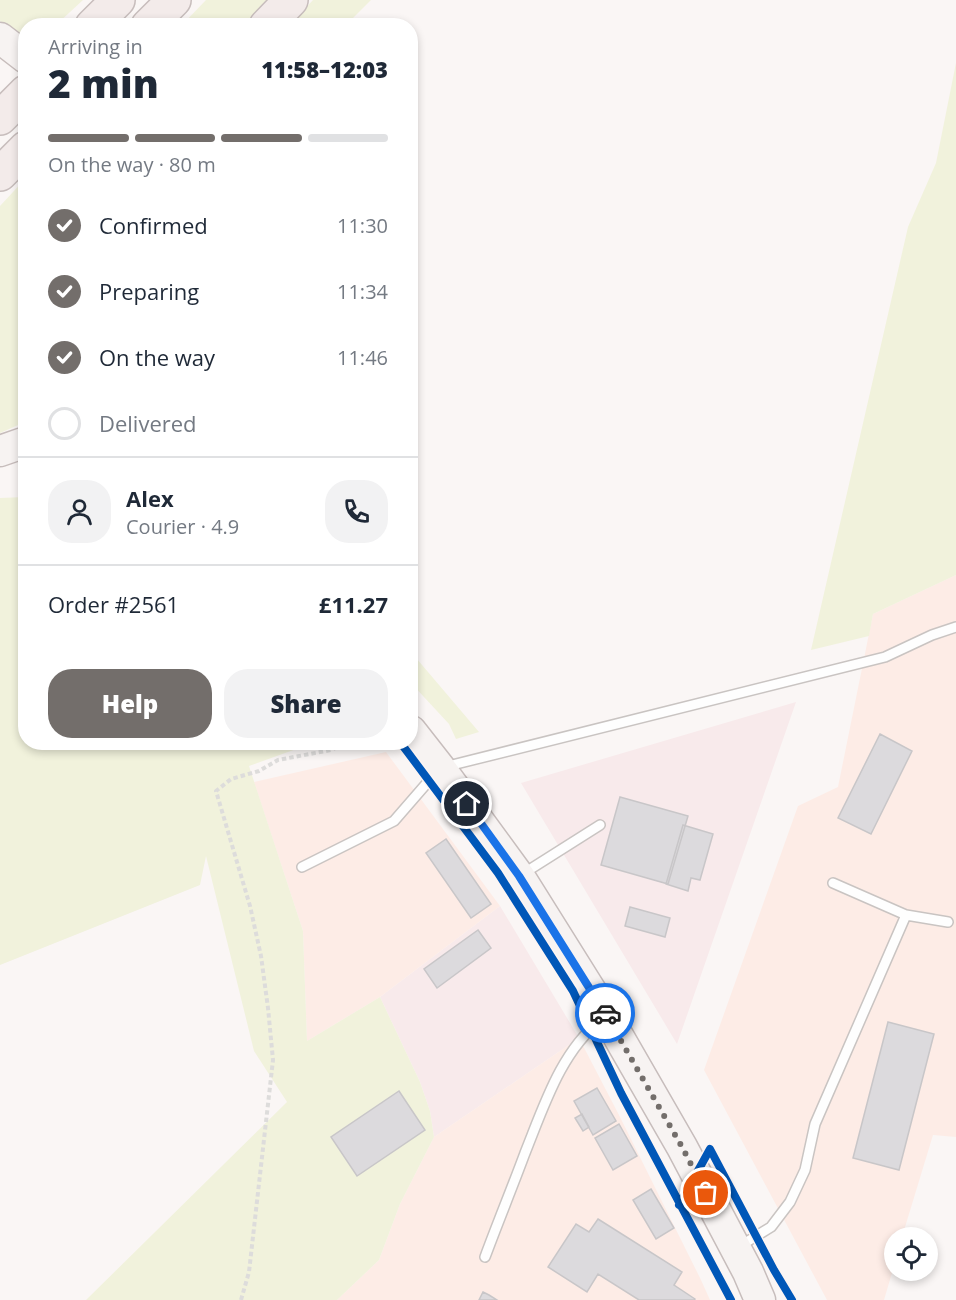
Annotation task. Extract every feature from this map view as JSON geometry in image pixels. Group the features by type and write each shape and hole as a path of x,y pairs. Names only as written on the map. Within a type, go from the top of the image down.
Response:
{"highway":[{"path":"100,18 118,0"},
{"path":"156,18 174,0"},
{"path":"274,18 291,0"},
{"path":"0,118 18,100"},
{"path":"0,174 18,156"}],"main road":[{"path":"0,38 18,52"},
{"path":"0,452 18,445"},
{"path":"0,452 18,452"},
{"path":"418,740 519,876 606,1015 682,1147 760,1300"},
{"path":"742,1261 770,1300"}],"lane":[{"path":"302,867 394,821 440,768 885,657 932,635 956,627"},
{"path":"519,876 600,825"},
{"path":"833,883 906,915 948,922"},
{"path":"742,1261 756,1235 771,1227 790,1202 805,1170 815,1124 906,915"},
{"path":"485,1257 538,1120 564,1062 590,1028 606,1015"}],"path":[{"path":"241,1300 249,1272 273,1060 259,946 250,906 216,791 231,779 259,771 278,760 331,750"}],"shaded area":[{"path":"956,575 956,1137 933,1135 905,1227 884,1227 884,1281 890,1281 884,1300 827,1300 704,1070 798,806 838,787 873,614"},
{"path":"796,702 677,1044 521,783"},
{"path":"386,752 500,906 380,997 307,1041 303,931 254,782"},
{"path":"500,906 579,1038 434,1137 430,1111 420,1082 380,997"},
{"path":"579,1038 710,1300 337,1300 379,1260 400,1204 434,1137"}],"green space":[{"path":"0,0 83,0 64,18 18,18 18,35 0,21"},
{"path":"206,0 271,0 254,18 189,18"},
{"path":"313,0 371,0 353,18 296,18"},
{"path":"956,63 956,575 873,614 869,636 811,650 908,227 936,163"},
{"path":"18,187 18,425 0,433 0,206"},
{"path":"18,497 18,750 294,750 249,766 303,931 307,1041 380,997 420,1082 430,1111 434,1137 400,1204 379,1260 337,1300 86,1300 287,1102 254,1051 206,856 200,885 0,965 0,498"},
{"path":"418,660 479,732 456,739 449,724 418,691"}],"building":[{"path":"880,734 912,751 871,834 838,818"},
{"path":"620,797 688,816 668,884 601,865"},
{"path":"683,825 713,834 700,880 691,878 688,891 666,884"},
{"path":"446,839 491,904 471,918 426,853"},
{"path":"630,907 670,918 665,937 625,926"},
{"path":"478,930 491,948 437,988 424,969"},
{"path":"888,1022 934,1034 899,1170 853,1158"},
{"path":"597,1088 616,1121 593,1135 574,1101"},
{"path":"399,1091 425,1130 357,1176 331,1137"},
{"path":"582,1114 589,1127 583,1131 575,1118"},
{"path":"619,1124 637,1156 613,1170 595,1138"},
{"path":"651,1189 674,1228 656,1239 633,1200"},
{"path":"598,1219 682,1272 674,1285 695,1299 639,1300 598,1274 587,1292 548,1267 576,1224 589,1232"},
{"path":"483,1292 489,1295 497,1300 479,1300"}],"cycle path":[{"path":"406,750 498,873 573,991 621,1093 731,1300"},
{"path":"679,1205 710,1149 792,1300"}],"way so far":[{"path":"605,1013 706,1193"}],"route":[{"path":"467,804 519,876 605,1013"}]}
